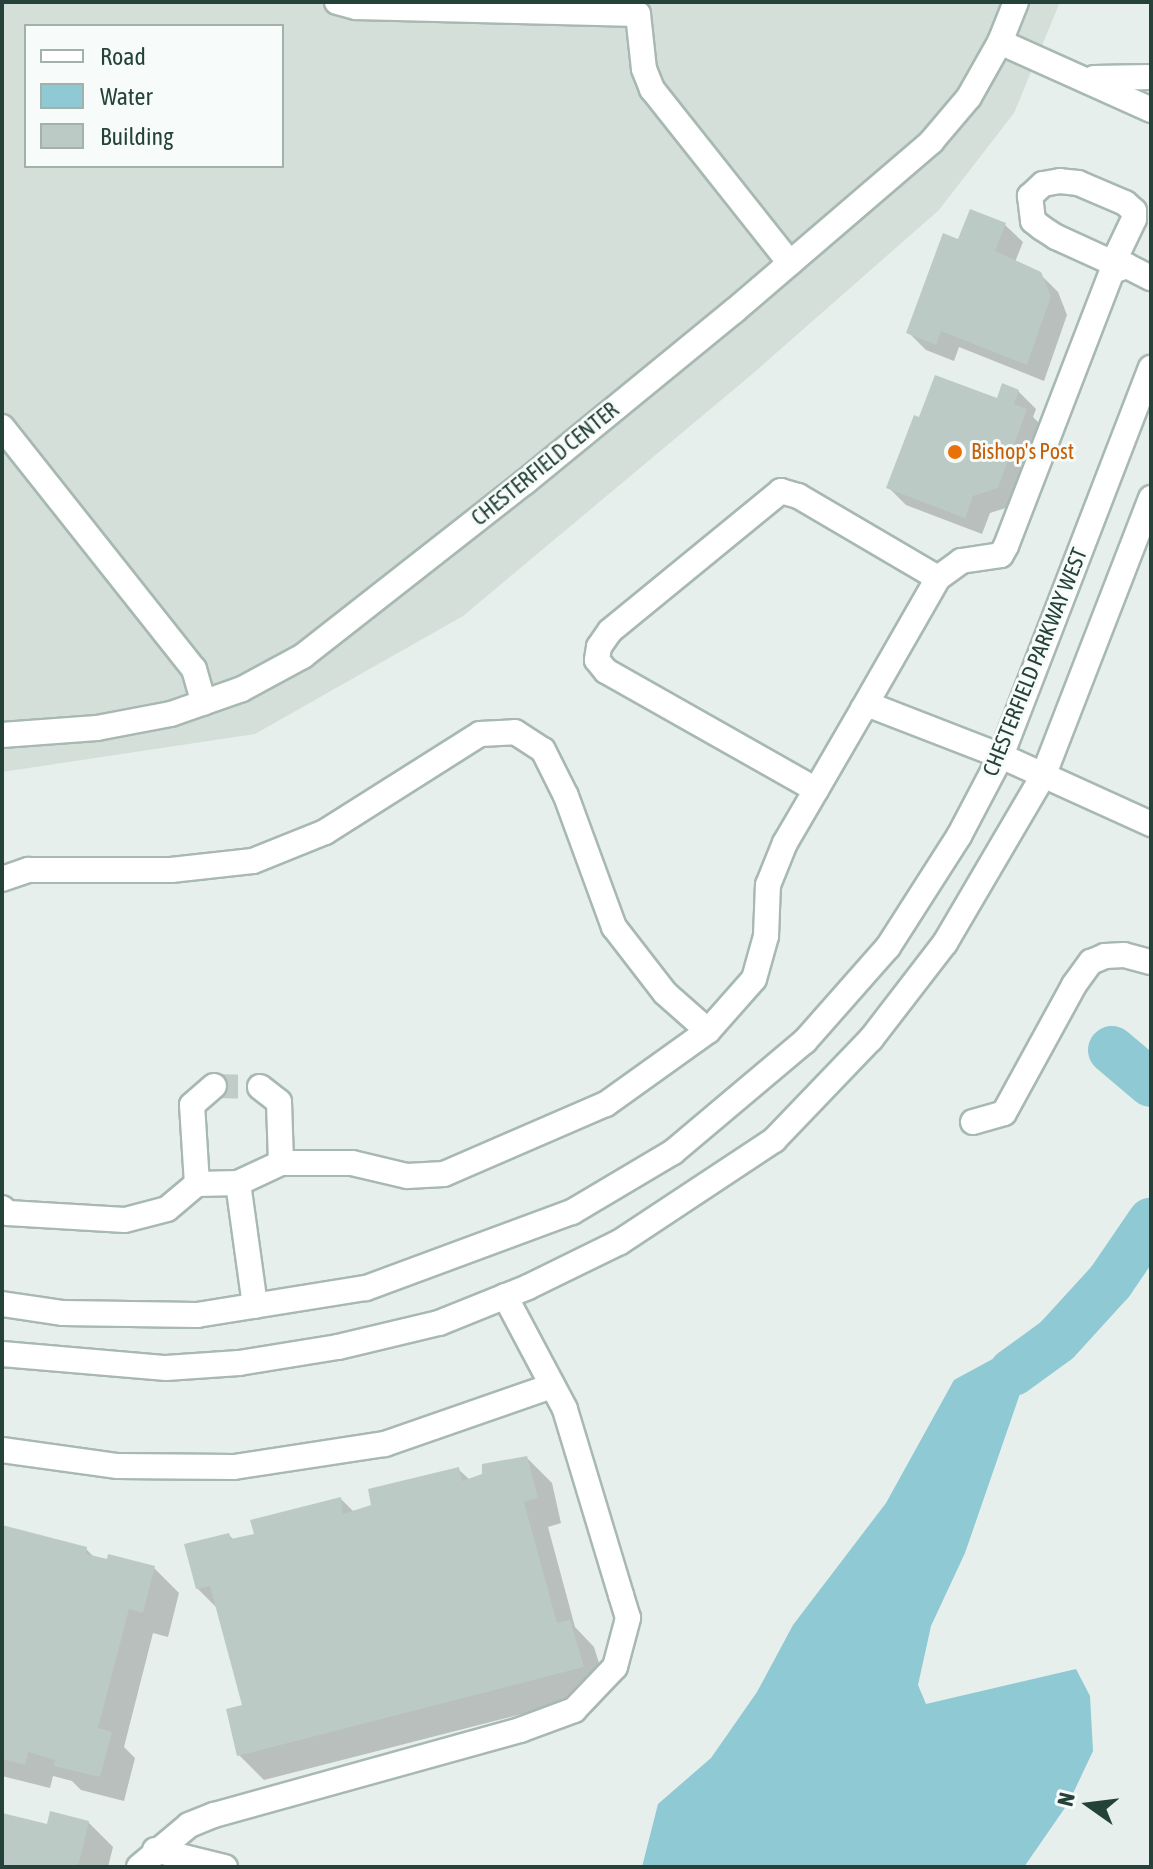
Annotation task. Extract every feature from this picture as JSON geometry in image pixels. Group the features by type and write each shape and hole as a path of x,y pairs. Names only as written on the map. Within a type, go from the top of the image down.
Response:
{"street":[{"path":"337,2 356,7 638,14 644,69 652,89 790,263"},
{"name":"CHESTERFIELD CENTER","path":"2,735 97,728 171,714 242,689 303,656 525,482 931,142 969,97 1000,42 1016,2"},
{"path":"1000,42 1084,77 1151,110"},
{"path":"1084,77 1151,77"},
{"path":"2,1208 8,1213 125,1220 167,1209 197,1184 238,1183 281,1163 352,1163 407,1176 444,1174 606,1104 708,1031 754,979 766,936 768,885 785,843 938,578 961,561 1001,555 1112,271 1120,265 1151,278"},
{"name":"CHESTERFIELD PARKWAY WEST","path":"2,1304 63,1313 197,1315 366,1288 572,1212 673,1152 805,1041 888,947 959,836 1001,756 1151,368"},
{"path":"2,427 194,669 204,703"},
{"path":"816,790 606,671 597,660 599,647 610,631 781,491 798,496 938,578"},
{"path":"2,1354 166,1368 239,1363 338,1347 439,1323 620,1242 774,1140 828,1086 910,993 945,943 1044,774 1151,498"},
{"path":"863,709 872,706 1001,756 1151,824"},
{"path":"2,879 28,870 171,870 253,861 325,832 480,734 515,732 543,750 566,796 614,927 665,993 708,1031"},
{"path":"973,1122 1004,1113 1074,985 1091,962 1105,956 1124,955 1151,962"},
{"path":"197,1184 192,1105 214,1086"},
{"path":"260,1087 279,1102 281,1163"},
{"path":"238,1183 255,1306"},
{"path":"147,1859 189,1825 214,1815 520,1730 574,1710 615,1667 628,1618 565,1409 505,1296"},
{"path":"2,1450 118,1466 234,1467 385,1444 552,1386"},
{"path":"147,1859 225,1867"}],"shaded area":[{"path":"2,2 1060,2 1014,113 939,210 750,376 463,616 255,734 2,772"}],"water":[{"path":"1000,1355 1023,1385 965,1553 931,1626 918,1685 926,1704 1076,1669 1090,1696 1093,1751 1069,1802 1024,1867 642,1867 658,1804 711,1758 757,1692 793,1625 886,1503 954,1380"}],"building":[{"path":"970,209 1006,223 995,251 1041,272 1051,296 1027,365 941,331 936,345 906,333 943,233 958,239"},
{"name":"Bishop's Post","path":"935,375 997,398 1002,383 1019,390 1014,404 1027,409 998,488 973,496 965,518 886,488 914,415 919,417"},
{"path":"527,1456 538,1498 524,1502 557,1623 570,1620 584,1667 237,1756 226,1709 242,1705 210,1586 196,1589 184,1544 229,1533 231,1539 254,1534 250,1520 341,1497 343,1514 371,1505 368,1489 459,1467 462,1481 482,1474 482,1464"},
{"path":"2,1525 87,1547 86,1554 107,1559 108,1554 155,1566 143,1613 129,1609 98,1728 112,1732 100,1777 54,1766 55,1760 28,1752 25,1765 2,1759"},
{"path":"50,1811 89,1821 78,1867 2,1867 2,1813 47,1824"}],"waterway":[{"path":"1112,1050 1151,1083"},
{"path":"1013,1372 1057,1340 1110,1282 1151,1222"}],"tunnel":[{"path":"214,1086 260,1087"}],"place":[{"name":"Bishop's Post","path":"955,452"}]}
